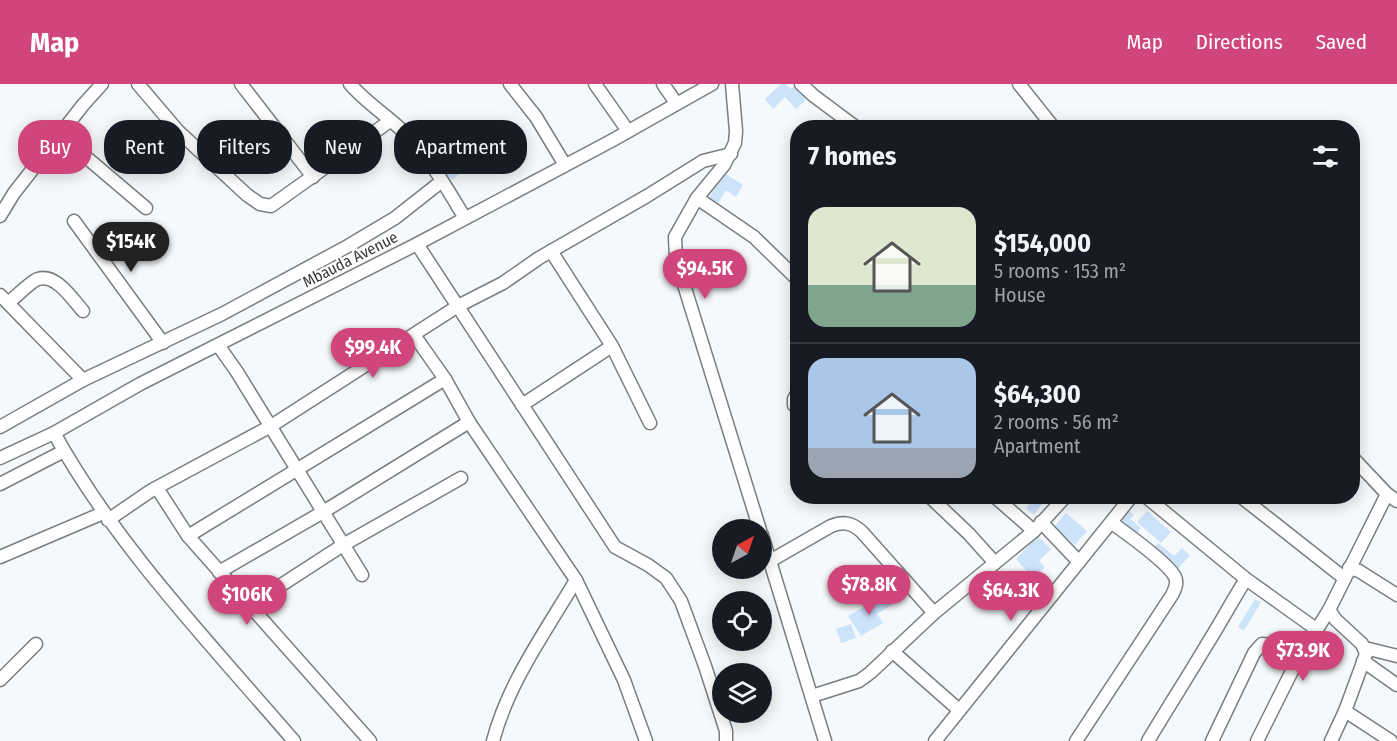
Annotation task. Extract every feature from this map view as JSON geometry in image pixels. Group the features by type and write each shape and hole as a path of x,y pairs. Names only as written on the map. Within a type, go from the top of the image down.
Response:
{"street":[{"path":"72,120 102,84"},
{"path":"138,84 178,131 247,195 260,204 271,206 390,121"},
{"path":"241,84 313,177"},
{"path":"350,84 364,100 413,142 442,181 465,218"},
{"path":"510,84 536,117 565,165"},
{"path":"595,84 628,131"},
{"path":"663,84 676,103"},
{"name":"Mbauda Avenue","path":"0,458 54,433 140,384 417,244 712,84"},
{"path":"732,84 736,131 730,154 724,165 697,198 675,237 676,259 757,519"},
{"path":"801,84 846,120"},
{"path":"1019,84 1048,120"},
{"path":"0,557 105,516 271,426 458,306 503,283 551,251 703,161 730,154"},
{"path":"92,162 146,208"},
{"path":"0,216 29,174"},
{"path":"0,427 83,381 222,314 357,240 395,218 442,181"},
{"path":"697,198 754,237 790,272"},
{"path":"74,221 163,343"},
{"path":"417,244 615,547 666,578 681,601 726,731 726,741"},
{"path":"551,251 612,346 650,423"},
{"path":"83,311 59,285 48,279 38,279 4,299 83,381"},
{"path":"414,335 445,379 469,422 576,580 624,680 646,741"},
{"path":"218,345 271,426 362,575"},
{"path":"522,405 612,346"},
{"path":"188,536 445,379"},
{"path":"219,572 323,512 469,422"},
{"path":"54,433 77,475 105,516 176,604 294,741"},
{"path":"0,484 64,451"},
{"path":"1257,741 1297,661 1329,610 1347,573 1392,497 1360,465"},
{"path":"249,606 343,544 461,478"},
{"path":"157,488 188,536 370,741"},
{"path":"937,504 995,563"},
{"path":"1005,504 1079,562"},
{"path":"812,696 859,681 934,613 1037,527 1054,504"},
{"path":"935,741 1126,504"},
{"path":"1155,504 1246,579 1316,629"},
{"path":"1251,504 1347,573 1359,571 1397,595"},
{"path":"1076,741 1177,584 1168,568 1112,522"},
{"path":"772,560 831,526 848,523 862,532 934,613"},
{"path":"772,567 825,741"},
{"path":"1149,741 1170,702 1208,644 1227,607 1246,579"},
{"path":"493,741 499,717 523,669 576,580"},
{"path":"1329,610 1364,655 1397,685"},
{"path":"0,680 36,644"},
{"path":"1212,741 1262,644 1276,645 1297,661"},
{"path":"892,651 959,710"},
{"path":"1364,655 1397,656"},
{"path":"1332,741 1364,655"},
{"path":"1345,711 1390,741"}],"building":[{"path":"781,84 786,84 791,89 795,85 807,99 796,109 785,97 773,109 765,99"},
{"path":"724,173 743,185 736,197 726,190 716,207 707,201"},
{"path":"447,174 460,174 452,180"},
{"path":"1029,504 1042,504 1034,515 1026,509"},
{"path":"1128,510 1134,515 1130,519 1141,528 1136,534 1119,521"},
{"path":"1147,511 1171,532 1161,543 1137,522"},
{"path":"1066,513 1087,531 1075,545 1054,527"},
{"path":"1038,536 1051,549 1039,561 1045,567 1033,578 1016,559"},
{"path":"1158,543 1174,556 1182,548 1190,555 1177,570 1152,550"},
{"path":"886,595 891,605 877,614 883,623 861,636 848,616"},
{"path":"1255,599 1261,602 1244,631 1238,627"},
{"path":"851,624 856,638 841,643 836,629"}]}
